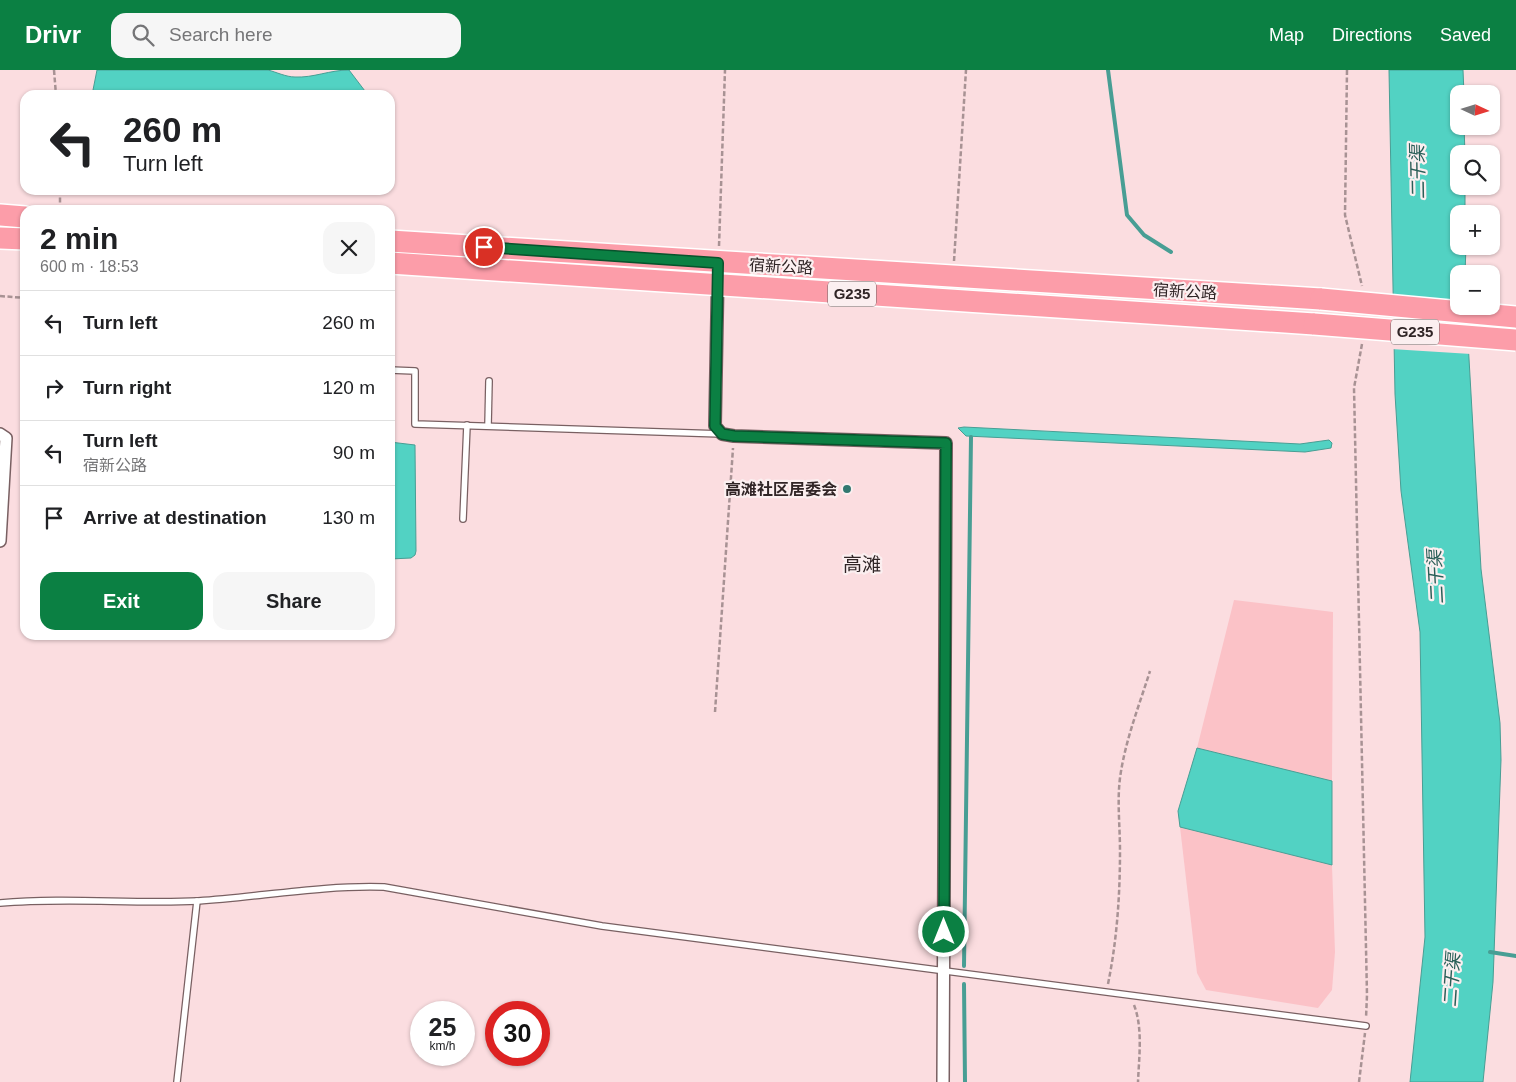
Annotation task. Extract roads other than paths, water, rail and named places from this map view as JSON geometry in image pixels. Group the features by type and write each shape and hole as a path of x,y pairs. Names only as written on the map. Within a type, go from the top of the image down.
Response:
{"highway":[{"path":"0,215 20,217"},
{"path":"0,238 20,239"},
{"name":"宿新公路","path":"395,241 1321,300 1516,317"},
{"name":"宿新公路","path":"395,263 1314,324 1516,340"}],"street":[{"path":"718,263 716,285 715,426 722,434 734,436 946,443 943,1082"},
{"path":"0,434 6,438 0,541"}],"lane":[{"path":"395,370 415,371 415,424 722,434"},
{"path":"488,426 490,381"},
{"path":"463,519 467,425"},
{"path":"0,903 34,900 197,901 355,886 384,888 602,926 1366,1026"},
{"path":"177,1082 197,901"}],"water":[{"path":"97,70 268,70 295,77 349,70 364,90 93,90"},
{"name":"二干渠","path":"1389,70 1463,70 1464,85 1450,85 1450,135 1464,135 1465,145 1450,145 1450,195 1465,195 1465,205 1450,205 1450,255 1466,255 1465,265 1450,265 1450,315 1467,315 1481,569 1500,723 1501,760 1493,982 1483,1082 1410,1082 1425,937 1420,632 1401,491 1395,394"},
{"path":"958,428 1300,444 1329,440 1332,443 1331,448 1305,452 966,436"},
{"path":"395,443 415,445 416,551 415,555 411,558 395,559"},
{"path":"1197,748 1332,781 1332,865 1180,827 1178,811"}],"waterway":[{"path":"1108,70 1127,215 1144,235 1171,252"},
{"path":"964,966 971,437"},
{"path":"1490,952 1516,956"},
{"path":"964,984 965,1082"}],"place":[{"name":"高滩社区居委会","path":"847,489"}],"district":[{"name":"高滩","path":"862,564"}]}
